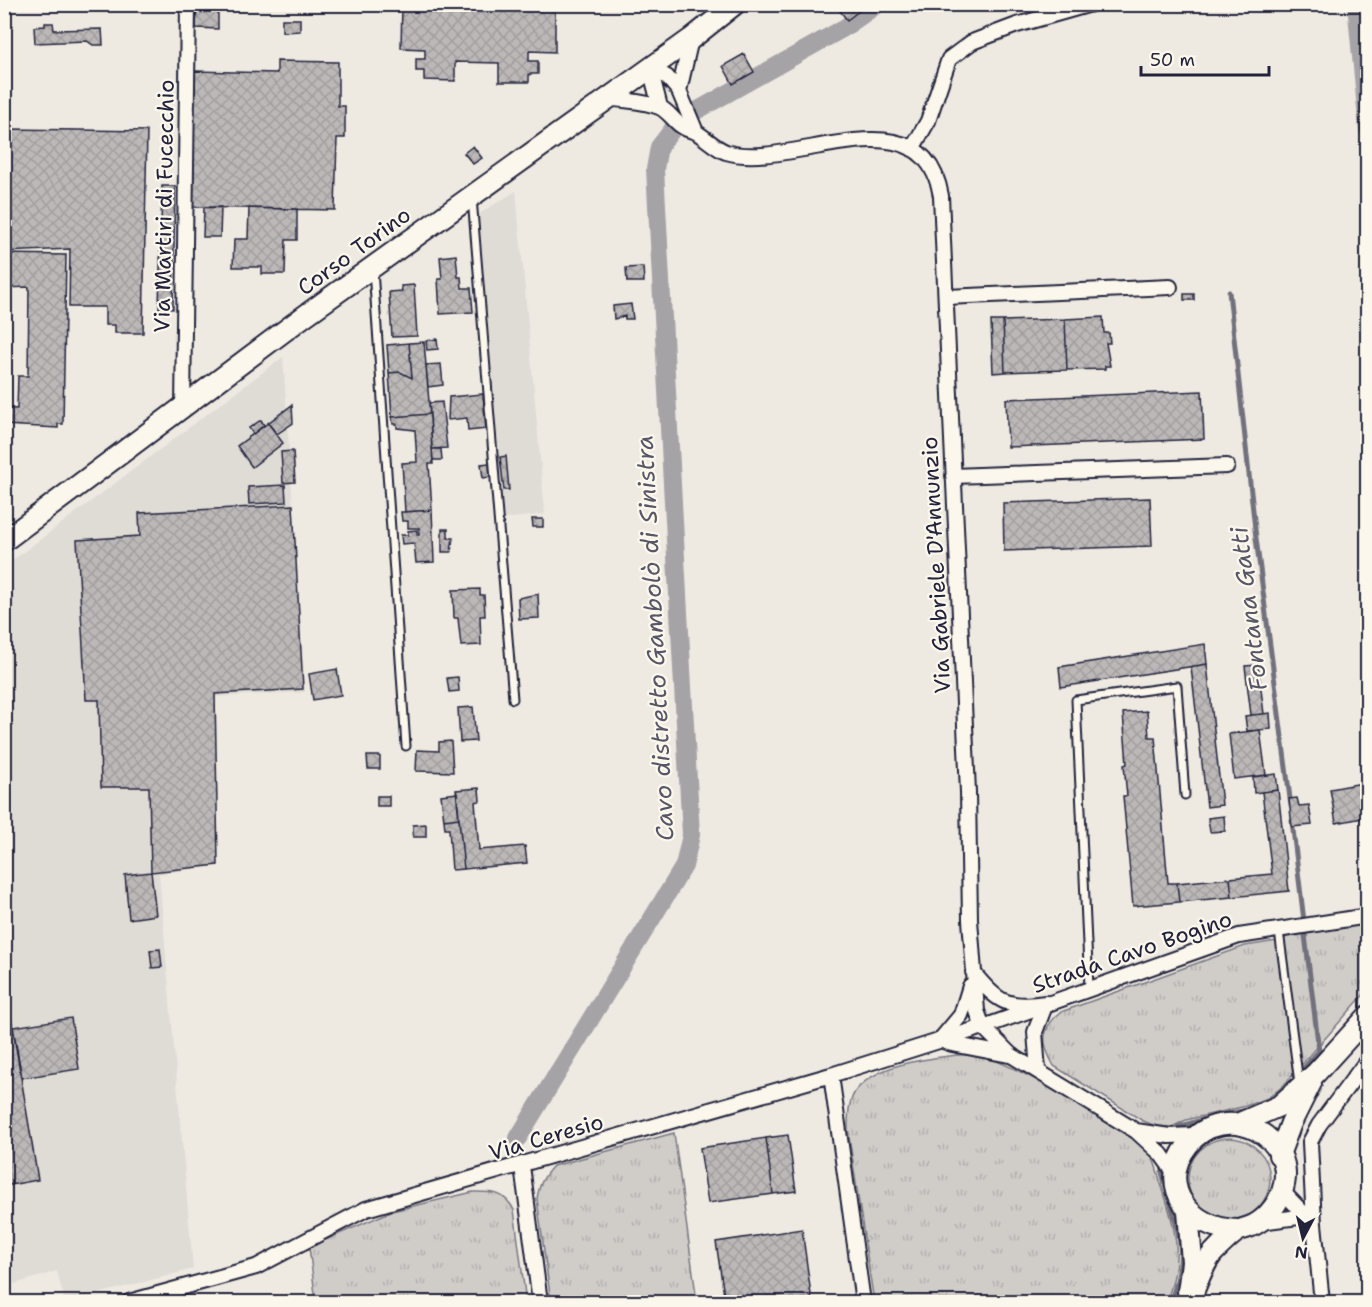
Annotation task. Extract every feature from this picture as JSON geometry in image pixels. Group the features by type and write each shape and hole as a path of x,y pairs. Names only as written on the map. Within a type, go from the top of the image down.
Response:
{"main road":[{"name":"Corso Torino","path":"4,541 372,267 692,39 735,4"},
{"path":"1240,1124 1279,1106 1316,1073 1368,1016"},
{"path":"1279,1155 1291,1123 1316,1073"},
{"path":"1188,1302 1213,1252 1238,1230 1258,1222 1274,1209 1282,1191 1284,1172 1279,1155 1263,1134 1240,1124 1216,1124 1195,1135 1181,1153 1176,1175 1178,1194 1188,1211 1210,1227 1238,1230"},
{"path":"1188,1211 1192,1262 1188,1302"}],"street":[{"name":"Via Martiri di Fucecchio","path":"183,409 188,4"},
{"path":"912,149 928,121 949,59 972,42 1017,25 1091,4"},
{"path":"679,91 692,39"},
{"path":"650,68 667,77 679,91 696,132"},
{"path":"609,99 660,107 650,68"},
{"name":"Via Gabriele D'Annunzio","path":"660,107 683,128 696,132 725,151 740,154 754,155 887,139 923,156 939,182 946,297 973,972 976,1004 983,1027"},
{"path":"946,297 1170,287"},
{"path":"953,476 1227,466"},
{"name":"Strada Cavo Bogino","path":"983,1027 1239,936 1279,932 1368,916"},
{"path":"973,972 991,994 1004,1003 1027,1006 1046,1003 1035,1032 1038,1071"},
{"path":"973,972 961,1016 940,1040 1011,1055"},
{"path":"983,1027 1011,1055 1137,1131 1161,1154 1176,1175"},
{"name":"Via Ceresio","path":"129,1302 256,1267 366,1209 522,1166 831,1075 983,1027"},
{"path":"1322,1302 1310,1220 1311,1142 1319,1125 1368,1059"},
{"path":"831,1075 863,1302"},
{"path":"1137,1131 1169,1136 1195,1135"},
{"path":"522,1166 540,1302"},
{"path":"1282,1191 1310,1220"},
{"path":"1258,1222 1310,1220"}],"lane":[{"path":"472,196 513,699"},
{"path":"372,267 406,746"},
{"path":"1089,988 1076,700 1177,686 1185,795"},
{"path":"1279,932 1300,1087"}],"shaded area":[{"path":"516,191 545,514 504,519 479,214"},
{"path":"283,357 305,692 213,697 218,865 159,874 193,1269 67,1302 65,1302 57,1271 5,1287 5,566"}],"green space":[{"path":"1367,920 1367,991 1283,1086 1268,1098 1246,1106 1186,1120 1172,1127 1156,1126 1143,1121 1054,1066 1050,1058 1045,1043 1046,1030 1061,1012 1245,946 1284,940 1288,933"},
{"path":"958,1055 986,1057 1023,1073 1120,1129 1150,1154 1171,1215 1176,1243 1175,1271 1166,1302 874,1302 848,1130 850,1103 857,1089 878,1073 904,1064"},
{"path":"674,1133 697,1302 551,1302 537,1199 540,1185 547,1174 553,1166"},
{"path":"1229,1138 1245,1141 1258,1150 1267,1163 1270,1179 1267,1195 1258,1208 1245,1217 1229,1220 1213,1217 1200,1208 1191,1195 1188,1179 1191,1163 1200,1150 1213,1141"},
{"path":"473,1192 502,1196 514,1210 526,1302 316,1302 309,1247 392,1211"}],"building":[{"path":"197,4 218,4 218,29 196,28"},
{"path":"402,4 555,4 555,52 529,51 529,61 538,61 538,74 529,74 529,82 499,82 499,63 455,62 455,81 424,80 424,71 416,71 416,59 425,59 425,49 401,48"},
{"path":"839,4 868,4 847,20 837,7"},
{"path":"282,19 300,19 300,31 282,32"},
{"path":"45,23 53,23 54,30 102,29 103,45 93,45 87,41 35,43 34,27 45,26"},
{"path":"744,54 754,72 733,84 723,66"},
{"path":"277,61 338,62 338,106 345,106 345,138 337,138 335,210 193,207 195,71 277,73"},
{"path":"9,129 147,131 143,333 115,333 115,325 105,325 105,307 69,307 70,249 4,252 4,136 9,136"},
{"path":"473,146 482,158 473,164 464,153"},
{"path":"162,186 175,186 173,309 159,308"},
{"path":"204,207 221,207 220,237 203,237"},
{"path":"249,208 297,209 297,240 286,240 285,274 262,274 262,267 233,267 234,239 248,239"},
{"path":"4,254 66,255 63,424 58,424 58,428 4,425 4,408 17,409 18,376 28,376 29,287 4,288"},
{"path":"456,255 458,277 461,277 462,288 471,288 473,312 440,314 438,279 442,279 440,257"},
{"path":"643,267 644,282 627,282 626,268"},
{"path":"414,285 417,336 392,337 389,292 402,291 401,286"},
{"path":"1184,294 1194,294 1194,300 1184,300"},
{"path":"631,304 633,319 625,319 625,316 614,319 613,306"},
{"path":"1103,317 1104,333 1109,333 1110,343 1106,343 1110,366 1105,366 1105,369 1067,370 1065,319"},
{"path":"1065,319 1067,370 1005,372 1003,321"},
{"path":"991,321 1003,321 1005,372 993,373"},
{"path":"437,339 438,349 427,350 426,341"},
{"path":"424,342 430,414 392,417 389,373 400,372 412,378 409,343"},
{"path":"409,343 412,378 400,372 389,373 387,345"},
{"path":"441,364 443,385 428,387 426,365"},
{"path":"1202,391 1204,439 1008,447 1006,399"},
{"path":"483,394 486,429 468,431 467,418 448,420 449,397"},
{"path":"442,402 447,448 432,449 429,403"},
{"path":"292,405 293,423 277,434 268,423"},
{"path":"430,414 433,464 429,464 432,510 405,512 402,463 417,462 415,430 397,428 397,424 393,424 392,417"},
{"path":"261,420 264,425 253,434 249,428"},
{"path":"268,423 283,443 252,467 237,446"},
{"path":"432,449 441,449 442,460 433,460"},
{"path":"293,451 295,482 283,483 281,452"},
{"path":"506,456 509,490 504,490 500,457"},
{"path":"489,463 490,477 483,478 481,464"},
{"path":"285,485 286,502 249,504 248,487"},
{"path":"1150,498 1152,546 1004,551 1003,503"},
{"path":"293,505 303,689 215,694 218,865 151,872 149,787 101,787 99,700 86,700 77,540 140,536 139,513"},
{"path":"432,510 434,562 416,563 414,543 402,544 401,535 408,535 408,531 417,530 417,535 419,535 419,528 408,528 408,521 402,521 401,512"},
{"path":"532,519 543,519 543,527 533,527"},
{"path":"442,529 448,529 448,538 453,538 451,552 442,552"},
{"path":"480,589 480,595 484,595 485,616 480,616 481,645 461,646 458,618 454,618 453,590"},
{"path":"538,594 539,618 519,619 518,598"},
{"path":"937,638 943,638 944,648 938,648"},
{"path":"1205,644 1207,664 1061,687 1059,667"},
{"path":"1207,664 1222,805 1207,807 1191,667"},
{"path":"1258,665 1264,714 1251,715 1245,666"},
{"path":"337,669 341,695 313,700 309,674"},
{"path":"458,677 459,691 449,692 447,678"},
{"path":"473,707 476,741 460,742 458,708"},
{"path":"1147,711 1149,737 1155,737 1168,883 1177,883 1179,902 1133,906 1123,796 1127,796 1124,765 1127,764 1123,713"},
{"path":"1270,713 1271,729 1247,731 1245,716"},
{"path":"1260,730 1266,775 1234,779 1229,734"},
{"path":"451,741 453,772 416,771 417,750 439,751 439,742"},
{"path":"367,756 380,756 380,769 368,769"},
{"path":"1276,774 1278,790 1254,793 1253,777"},
{"path":"1368,782 1368,817 1336,823 1330,789"},
{"path":"479,788 480,801 475,802 479,850 525,846 527,863 464,869 456,790"},
{"path":"1278,790 1289,891 1232,897 1230,878 1272,874 1262,792"},
{"path":"457,793 459,818 444,820 441,795"},
{"path":"377,796 389,796 389,806 377,806"},
{"path":"1297,798 1299,806 1309,805 1312,825 1292,827 1289,799"},
{"path":"1224,816 1225,831 1210,832 1208,818"},
{"path":"459,818 464,869 452,870 449,829 445,829 444,820"},
{"path":"426,824 426,837 413,837 413,825"},
{"path":"151,872 156,915 129,919 125,875"},
{"path":"1230,878 1232,897 1179,902 1177,883"},
{"path":"160,949 162,967 152,968 150,950"},
{"path":"4,975 38,1180 4,1186"},
{"path":"71,1018 79,1069 22,1078 13,1027"},
{"path":"788,1135 796,1191 773,1194 766,1138"},
{"path":"766,1138 773,1194 708,1203 700,1148"},
{"path":"802,1229 812,1302 725,1302 716,1242"}],"waterway":[{"name":"Cavo distretto Gambolò di Sinistra","path":"698,110 844,28 878,4"},
{"path":"1356,4 1368,130"},
{"name":"Cavo distretto Gambolò di Sinistra","path":"518,1138 684,866 691,835 655,169 659,147 672,130"},
{"name":"Fontana Gatti","path":"1229,292 1256,538 1291,806"},
{"name":"Fontana Gatti","path":"1292,821 1304,921"},
{"name":"Fontana Gatti","path":"1303,1069 1319,1051 1305,935"},
{"name":"Fontana Gatti","path":"1178,1127 1219,1115 1249,1110"},
{"name":"Fontana Gatti","path":"1162,1172 1176,1222 1181,1251 1177,1283 1170,1302"}]}
